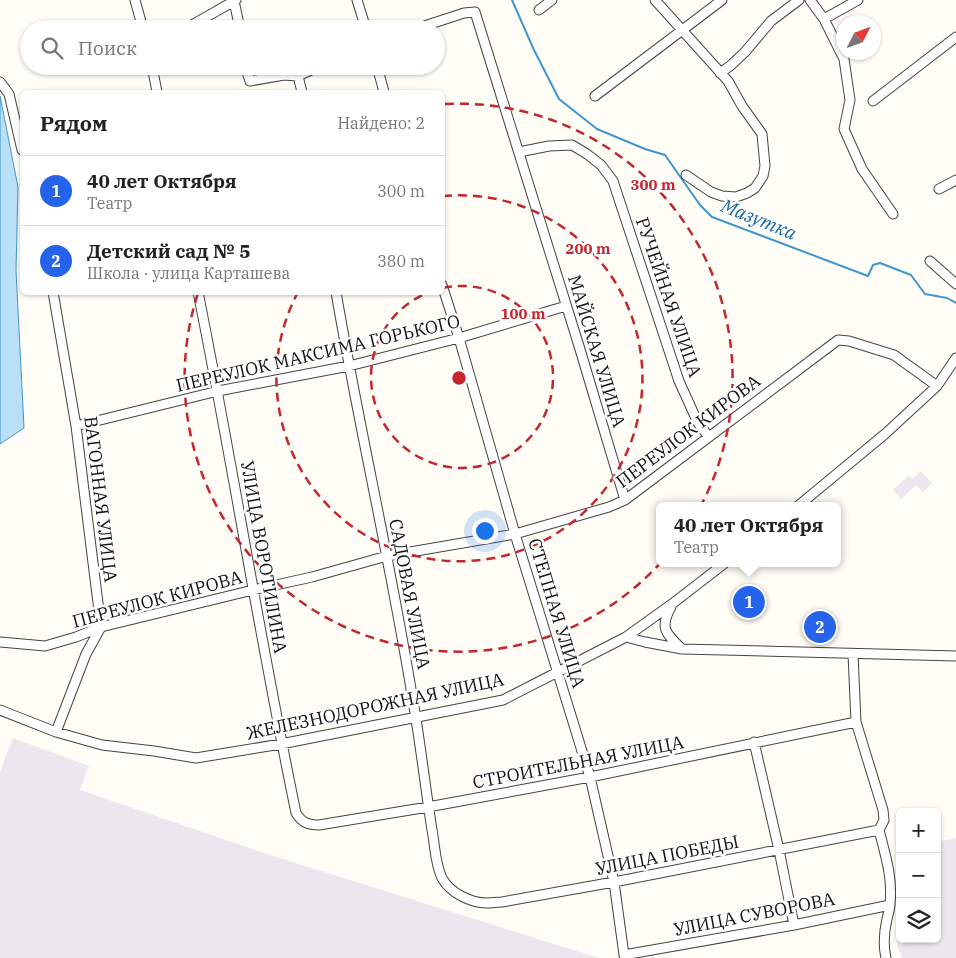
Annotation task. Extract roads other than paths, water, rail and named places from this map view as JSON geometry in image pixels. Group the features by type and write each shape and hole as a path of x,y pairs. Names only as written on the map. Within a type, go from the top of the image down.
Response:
{"street":[{"path":"135,0 141,20"},
{"path":"201,20 235,0 238,20"},
{"path":"357,0 363,20"},
{"path":"539,10 552,0"},
{"path":"655,0 728,81 742,106 762,134 765,166 763,176 756,188 747,193 736,197 722,196 711,192 686,175"},
{"path":"595,96 722,0"},
{"path":"720,73 745,52 771,21 799,0"},
{"path":"810,0 824,19 844,59 850,100 844,129 862,169 893,214"},
{"path":"824,19 858,0"},
{"name":"МАЙСКАЯ УЛИЦА","path":"443,20 474,12 519,152 625,500"},
{"path":"873,101 956,37"},
{"path":"154,75 157,90"},
{"path":"248,75 250,82 284,75 298,76 302,90"},
{"path":"379,75 383,90"},
{"path":"0,82 9,94 20,141"},
{"name":"РУЧЕЙНАЯ УЛИЦА","path":"519,152 549,146 572,145 601,165 613,181 679,381 698,423 709,436"},
{"path":"939,189 956,180"},
{"path":"930,262 956,284"},
{"name":"СТЕПНАЯ УЛИЦА","path":"445,294 460,338 516,534 590,777 614,882 624,955"},
{"name":"ВАГОННАЯ УЛИЦА","path":"54,295 76,426 101,627"},
{"name":"УЛИЦА ВОРОТИЛИНА","path":"199,295 218,391 281,744 296,813 305,823"},
{"name":"САДОВАЯ УЛИЦА","path":"337,295 387,556 439,869 443,880 461,895"},
{"name":"ПЕРЕУЛОК МАКСИМА ГОРЬКОГО","path":"76,426 218,391 349,366 460,338 566,306"},
{"name":"ПЕРЕУЛОК КИРОВА","path":"0,642 45,646 101,627 312,577 387,556 516,534 609,507 625,500 838,340 848,341 894,355 937,386"},
{"path":"803,502 886,434 937,386 956,358"},
{"name":"ЖЕЛЕЗНОДОРОЖНАЯ УЛИЦА","path":"0,710 56,732 102,745 196,758 281,744 503,700 626,637 720,567"},
{"path":"672,604 664,621 666,631 682,649"},
{"path":"56,732 86,654 101,627"},
{"path":"626,637 682,649 956,656"},
{"path":"853,654 856,722 883,810 884,820 879,830 890,870 890,904 883,947 886,958"},
{"name":"СТРОИТЕЛЬНАЯ УЛИЦА","path":"305,823 320,825 428,807 590,777 856,722"},
{"path":"754,742 794,925"},
{"name":"УЛИЦА ПОБЕДЫ","path":"461,895 474,901 494,903 614,882 879,830"},
{"name":"УЛИЦА СУВОРОВА","path":"624,955 794,925 890,904"}],"water":[{"path":"0,96 18,187 16,270 24,428 0,444"}],"waterway":[{"name":"Мазутка","path":"512,0 534,50 559,99 597,129 645,149 665,155 700,205 712,217 868,276 873,265 880,263 911,275 925,294 947,298 956,303"}],"place":[{"name":"40 лет Октября","path":"749,602"},
{"name":"Детский сад № 5","path":"820,627"}]}
